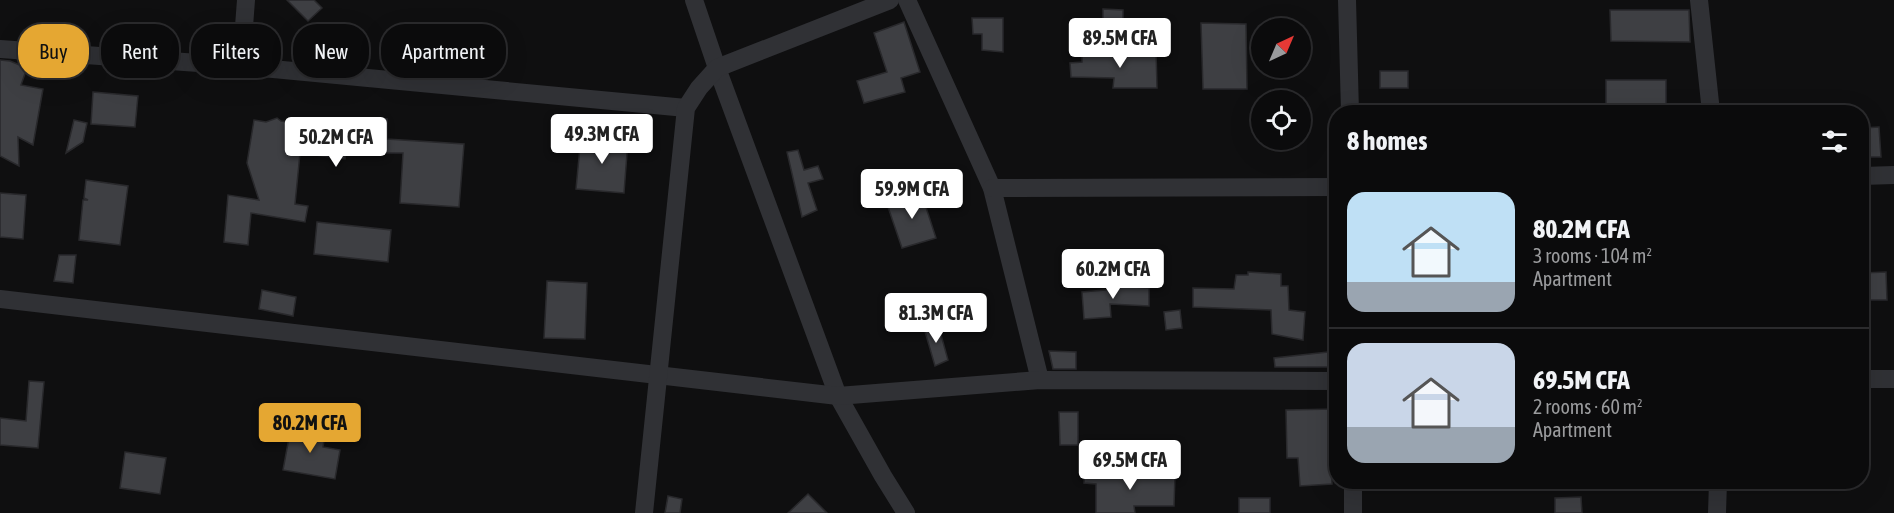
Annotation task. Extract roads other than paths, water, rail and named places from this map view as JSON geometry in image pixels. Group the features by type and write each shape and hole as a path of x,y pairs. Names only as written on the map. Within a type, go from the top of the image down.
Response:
{"street":[{"path":"244,24 246,0"},
{"path":"694,0 838,396 906,513"},
{"path":"644,513 686,108 699,88 717,68 890,0"},
{"path":"907,0 992,188 1040,380"},
{"path":"1347,0 1350,105"},
{"path":"1699,0 1710,105"},
{"path":"0,49 191,62"},
{"path":"281,70 686,108"},
{"path":"1869,176 1894,175"},
{"path":"992,188 1329,187"},
{"path":"0,299 838,396 1040,380 1329,381"},
{"path":"1869,379 1894,379"},
{"path":"1353,489 1353,513"},
{"path":"1717,513 1718,489"}]}
